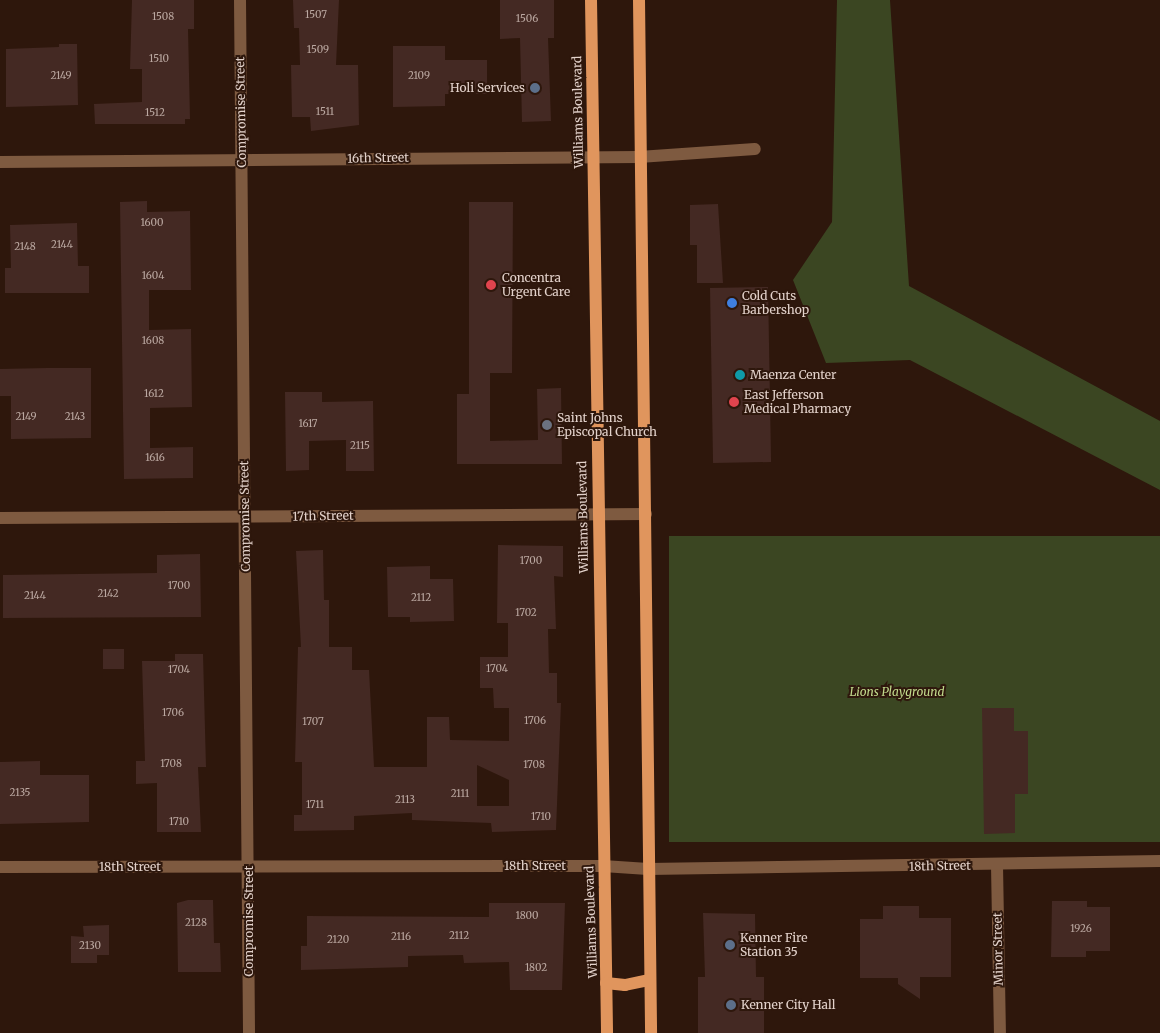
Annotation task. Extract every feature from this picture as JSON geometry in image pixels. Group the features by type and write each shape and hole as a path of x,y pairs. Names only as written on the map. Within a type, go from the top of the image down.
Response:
{"main road":[{"name":"Williams Boulevard","path":"590,0 596,514 607,1033"},
{"path":"639,0 639,157 646,514 650,1033"},
{"path":"606,983 625,984 649,980"}],"street":[{"name":"Compromise Street","path":"240,0 249,867 248,1033"},
{"name":"16th Street","path":"0,162 639,157 755,149"},
{"name":"17th Street","path":"0,518 646,514"},
{"name":"18th Street","path":"0,866 603,866 648,869 1160,861"},
{"name":"Minor Street","path":"997,865 1000,1033"}],"green space":[{"path":"837,0 890,0 909,286 1160,421 1160,490 910,360 826,363 793,280 832,222"},
{"name":"Lions Playground","path":"669,536 1160,536 1160,842 669,842"}],"building":[{"path":"132,0 194,0 194,29 188,29 190,119 185,119 185,124 95,124 94,104 142,102 142,69 130,69"},
{"path":"293,0 339,0 336,65 358,65 359,125 311,131 310,117 292,117 291,65 300,65 299,28 294,28"},
{"path":"500,0 554,0 554,38 548,38 551,121 522,122 520,38 500,39"},
{"path":"59,44 77,44 78,105 6,107 6,49 59,47"},
{"path":"393,46 445,46 445,60 487,60 487,94 445,94 445,106 393,107"},
{"path":"147,201 147,212 190,211 191,290 149,290 149,330 191,329 192,407 150,408 150,448 193,447 193,478 124,479 120,202"},
{"path":"469,202 513,202 512,373 490,373 490,441 538,440 537,389 561,388 562,464 457,464 457,394 469,394"},
{"path":"718,204 723,283 697,283 697,245 690,245 690,205"},
{"path":"77,223 78,266 89,266 89,293 5,293 5,268 11,268 10,225"},
{"name":"Maenza Center","path":"768,287 771,462 713,463 710,288"},
{"path":"91,368 91,438 11,439 11,396 0,396 0,369"},
{"path":"285,392 322,392 322,402 373,401 374,471 346,471 346,440 309,441 309,470 286,471"},
{"path":"498,545 563,546 563,577 554,576 556,629 548,629 549,673 557,673 557,703 561,703 556,830 492,832 491,823 412,820 412,813 354,816 354,830 294,831 294,815 302,815 302,762 295,762 298,647 301,647 296,551 323,550 324,600 329,600 329,647 352,647 352,670 369,670 374,767 427,767 427,717 449,717 450,740 509,741 509,708 494,708 493,688 480,688 480,657 508,657 508,623 497,623","holes":["477,765 509,780 509,806 477,806"]},
{"path":"200,554 201,617 3,618 3,575 157,573 157,555"},
{"path":"430,566 430,579 453,579 454,621 410,622 410,617 388,617 387,567"},
{"path":"103,649 124,649 124,669 103,669"},
{"path":"175,654 203,654 206,767 198,767 201,832 157,832 157,783 136,784 136,761 145,761 142,661 175,661"},
{"path":"982,708 1014,708 1014,731 1028,731 1028,794 1015,794 1015,833 984,834"},
{"path":"40,761 40,775 89,775 89,822 0,824 0,762"},
{"path":"188,900 213,900 214,943 220,943 221,972 178,972 177,903"},
{"path":"1052,901 1087,901 1087,907 1110,907 1110,951 1086,951 1086,957 1051,957"},
{"path":"489,903 565,903 562,990 510,990 509,962 464,963 463,955 408,956 408,967 301,970 301,946 307,946 307,916 489,917"},
{"path":"883,906 919,906 919,918 951,918 951,977 920,977 920,999 898,984 898,978 860,978 860,919 883,919"},
{"path":"703,913 755,914 756,977 764,977 764,1033 698,1033 698,977 705,977"},
{"path":"109,925 109,955 97,955 97,963 71,963 71,936 84,937 83,926"}],"place":[{"name":"Holi Services","path":"535,88"},
{"name":"Concentra Urgent Care","path":"491,285"},
{"name":"Cold Cuts Barbershop","path":"732,303"},
{"name":"Maenza Center","path":"740,375"},
{"name":"East Jefferson Medical Pharmacy","path":"734,402"},
{"name":"Saint Johns Episcopal Church","path":"547,425"},
{"name":"Kenner Fire Station 35","path":"730,945"},
{"name":"Kenner City Hall","path":"731,1005"}]}
